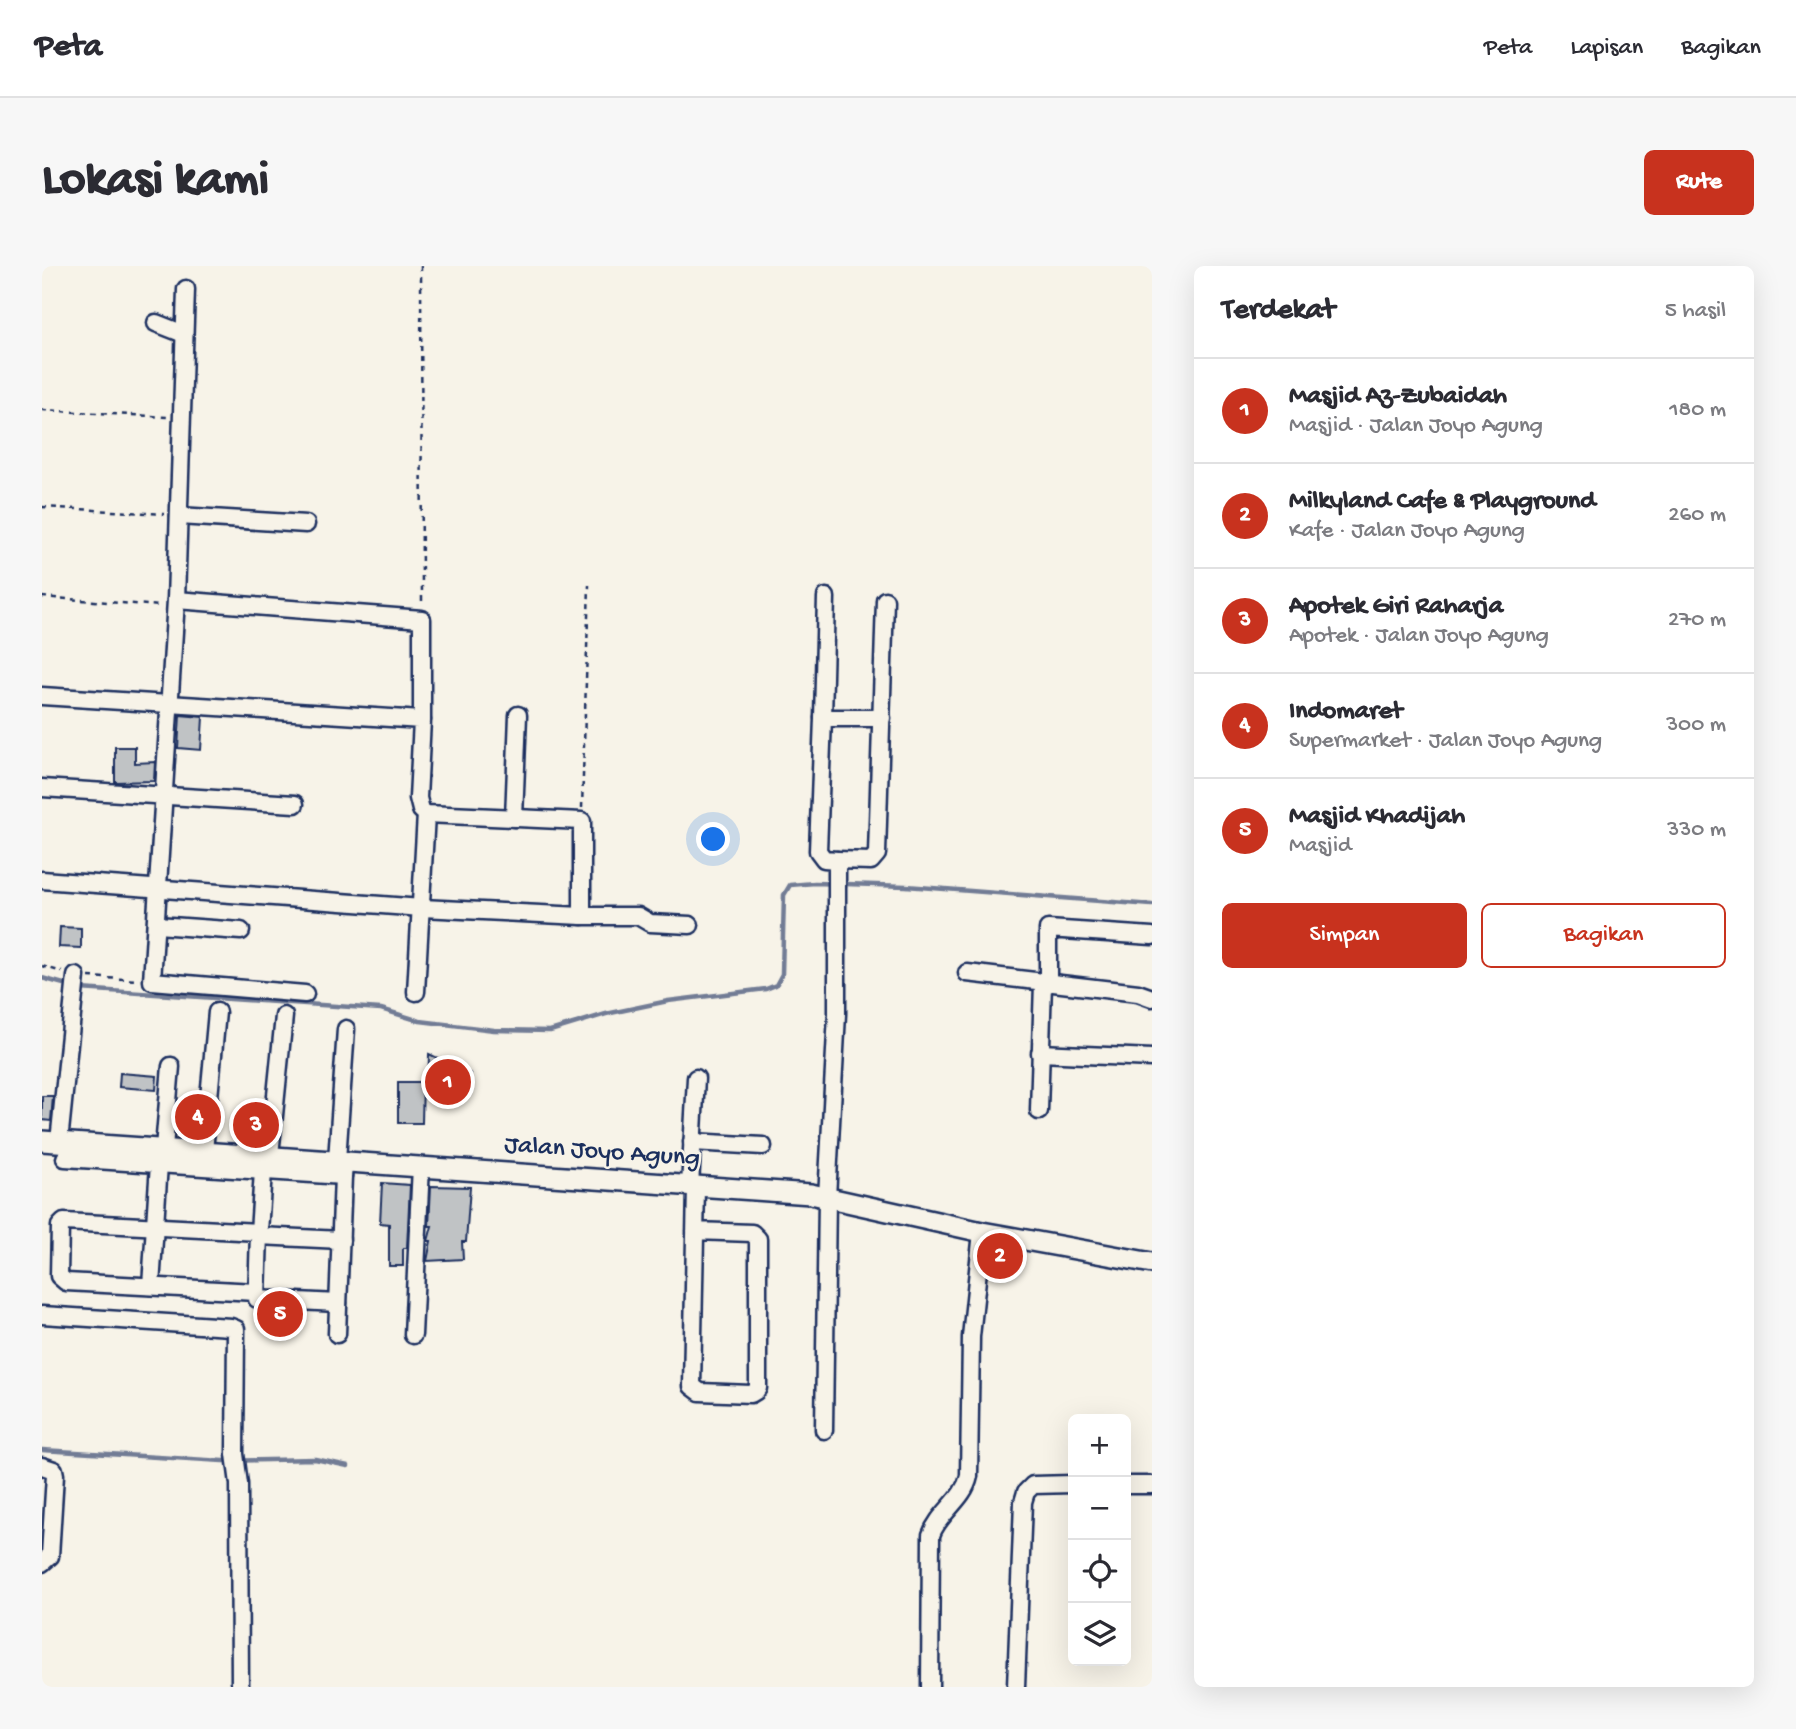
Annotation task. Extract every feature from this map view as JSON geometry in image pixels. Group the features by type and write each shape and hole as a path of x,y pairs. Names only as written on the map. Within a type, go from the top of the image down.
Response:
{"main road":[{"name":"Jalan Joyo Agung","path":"55,1147 162,1156 204,1151 267,1163 421,1166 827,1197 982,1232 1152,1264"}],"street":[{"path":"186,289 176,604 160,889 152,981 305,994"},
{"path":"156,323 184,334"},
{"path":"179,516 306,524"},
{"path":"824,1430 827,1197 837,1014 837,876 818,851 826,597"},
{"path":"837,876 871,861 877,854 885,600"},
{"path":"176,604 422,619 422,720 418,798 421,810 426,814 582,821 582,916"},
{"path":"42,696 422,720"},
{"path":"514,818 518,715"},
{"path":"823,718 882,718"},
{"path":"42,788 295,804"},
{"path":"415,992 426,814"},
{"path":"42,880 422,908 638,916 650,923 690,925"},
{"path":"157,925 241,931"},
{"path":"1039,1111 1048,929 1152,936"},
{"path":"967,974 1138,993 1152,998"},
{"path":"55,1147 75,983"},
{"path":"204,1151 217,1012"},
{"path":"284,1016 259,1234 257,1299 338,1303"},
{"path":"337,1334 346,1029"},
{"path":"1040,1053 1152,1058"},
{"path":"151,1286 154,1228 171,1066"},
{"path":"695,1231 752,1233 758,1239 758,1388 751,1394 700,1392 692,1386 695,1231 692,1142 696,1078"},
{"path":"692,1142 763,1146"},
{"path":"162,1156 267,1163"},
{"path":"413,1335 421,1166"},
{"path":"256,1292 61,1280 60,1226 64,1222 341,1240"},
{"path":"930,1687 931,1535 936,1522 967,1485 969,1476 971,1337 982,1232"},
{"path":"42,1315 236,1329 240,1687"},
{"path":"42,1466 51,1467 55,1475 50,1556 42,1563"},
{"path":"1016,1687 1023,1502 1026,1492 1033,1485 1068,1484"},
{"path":"1131,1485 1152,1485"}],"path":[{"path":"421,266 422,619"},
{"path":"42,410 182,418"},
{"path":"42,507 179,516"},
{"path":"582,821 589,585"},
{"path":"42,597 176,604"},
{"path":"42,966 75,983 152,981"}],"building":[{"path":"180,715 203,717 201,750 178,748"},
{"path":"115,747 135,747 135,763 155,762 154,781 115,782"},
{"path":"60,927 81,928 81,948 59,947"},
{"path":"429,1054 471,1074 458,1104 428,1090"},
{"path":"120,1073 157,1076 156,1090 119,1087"},
{"path":"398,1082 423,1082 422,1123 398,1123"},
{"path":"42,1096 53,1096 51,1121 42,1120"},
{"path":"382,1183 410,1185 407,1248 403,1248 403,1266 389,1266 389,1224 380,1223"},
{"path":"431,1186 470,1187 466,1242 462,1242 463,1259 427,1261 432,1226 429,1226"},
{"path":"265,1310 295,1311 294,1322 265,1321"}],"waterway":[{"path":"80,989 381,1009 420,1021 494,1030 550,1031 606,1014 668,1001 766,989 776,985 782,974 784,895 790,885 815,883 906,886 1152,905"},
{"path":"42,978 71,986"},
{"path":"42,1450 223,1461 315,1459 348,1466"}],"place":[{"name":"Masjid Az-Zubaidah","path":"448,1082"},
{"name":"Indomaret","path":"198,1117"},
{"name":"Apotek Giri Raharja","path":"256,1125"},
{"name":"Milkyland Cafe & Playground","path":"1000,1256"},
{"name":"Masjid Khadijah","path":"280,1314"}]}
